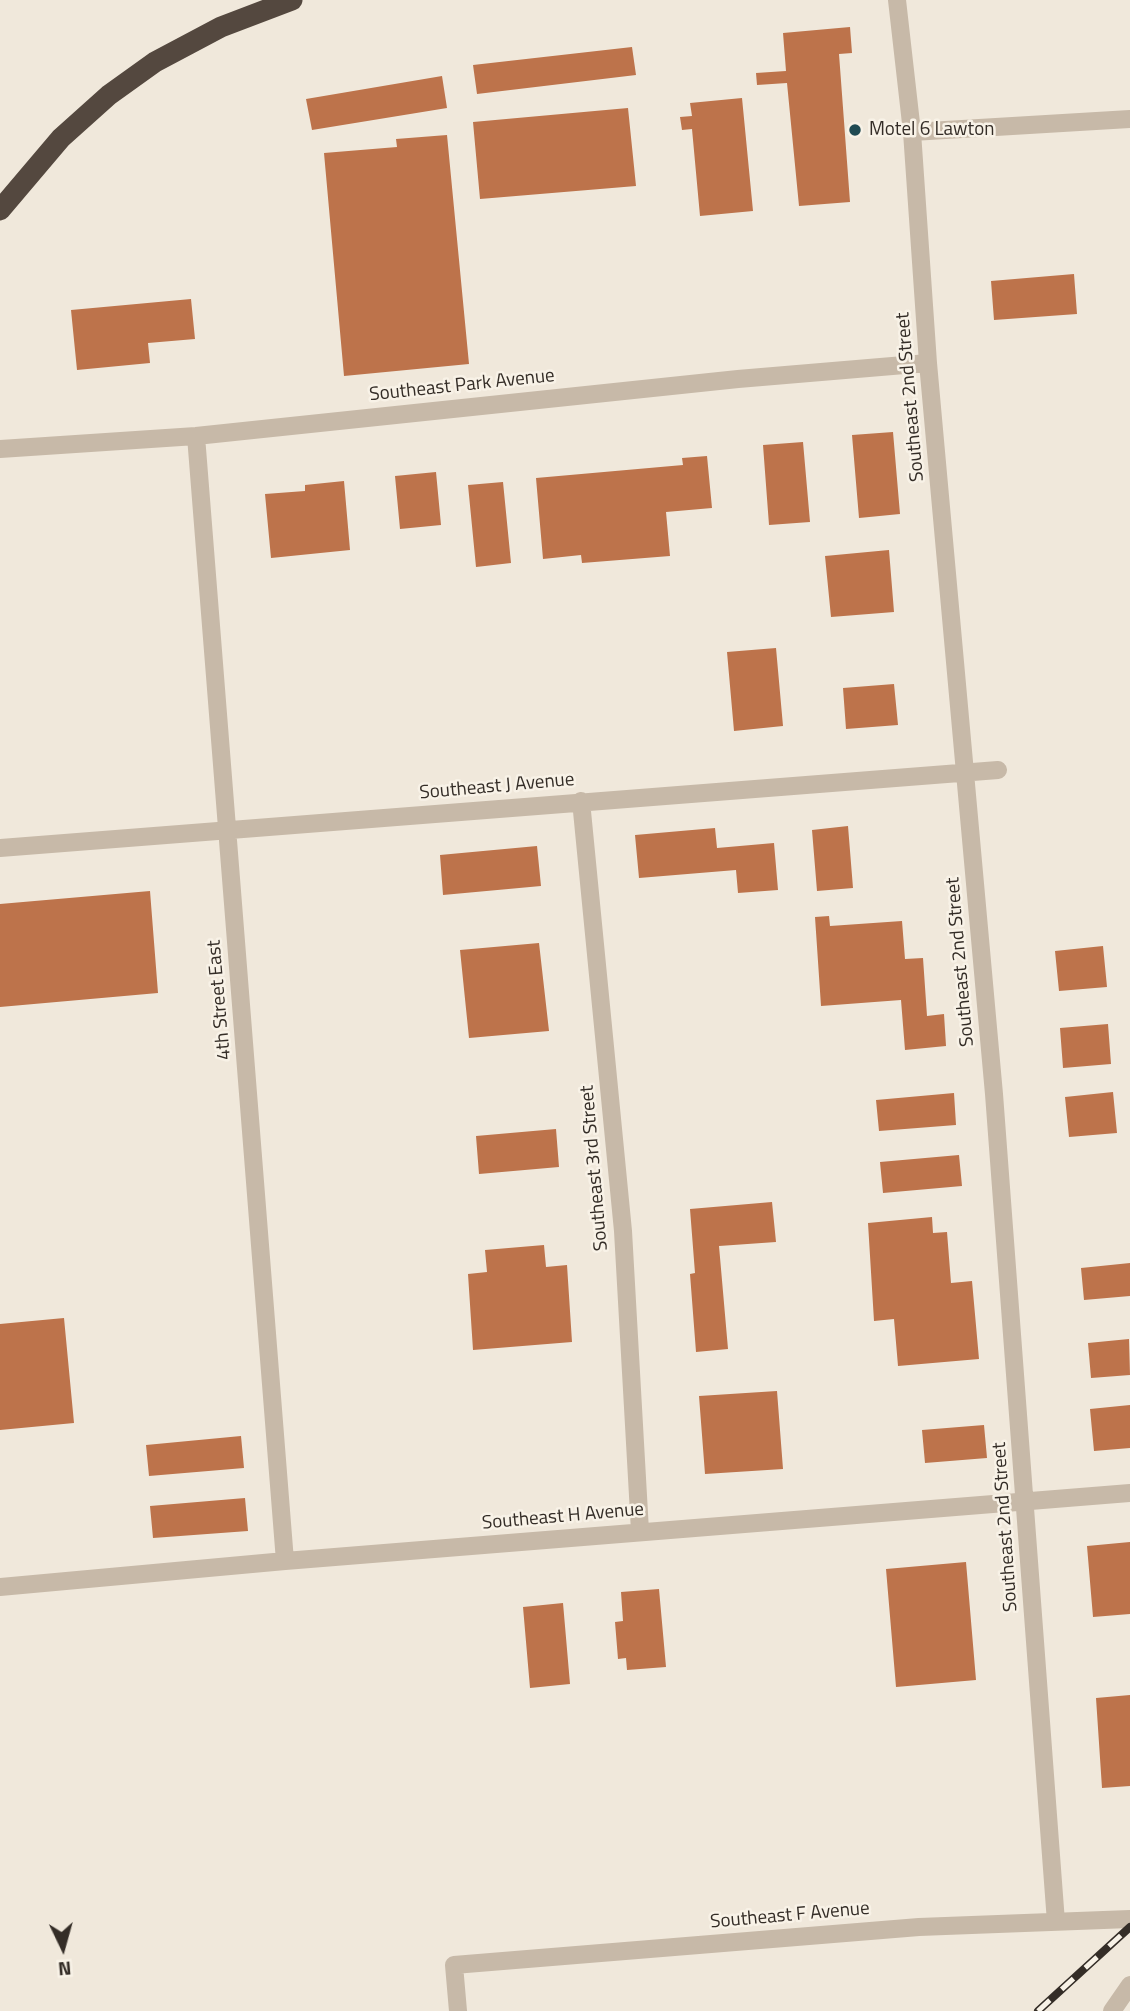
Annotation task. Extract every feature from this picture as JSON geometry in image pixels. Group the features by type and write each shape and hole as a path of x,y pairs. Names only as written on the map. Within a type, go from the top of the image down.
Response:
{"highway":[{"path":"0,210 61,138 127,81 155,62 220,27 292,0"}],"street":[{"name":"Southeast 2nd Street","path":"897,0 912,132 928,363 995,1094 1056,1922"},
{"path":"912,132 1130,119"},
{"name":"Southeast Park Avenue","path":"0,449 196,436 738,379 928,363"},
{"name":"4th Street East","path":"196,436 285,1561"},
{"name":"Southeast J Avenue","path":"0,848 998,769"},
{"name":"Southeast 3rd Street","path":"581,801 623,1231 640,1531"},
{"name":"Southeast H Avenue","path":"0,1587 640,1531 1130,1493"},
{"name":"Southeast F Avenue","path":"458,2011 454,1965 919,1927 1130,1919"},
{"path":"1112,2011 1130,1985"}],"building":[{"path":"850,27 852,53 839,54 850,202 799,206 787,83 757,85 756,73 786,71 783,33"},
{"path":"632,47 636,75 477,94 473,65"},
{"path":"442,76 447,108 312,130 306,99"},
{"path":"742,98 753,211 700,216 692,129 682,130 680,117 692,116 690,103"},
{"path":"628,108 636,186 480,199 473,122"},
{"path":"447,135 469,364 344,376 324,153 397,147 396,139"},
{"path":"1074,274 1077,314 994,320 991,281"},
{"path":"191,299 195,339 148,343 150,363 77,370 71,310"},
{"path":"893,432 900,514 859,518 852,435"},
{"path":"803,442 810,522 769,525 763,445"},
{"path":"707,456 712,508 666,512 670,556 582,563 581,555 543,559 536,478 683,465 682,458"},
{"path":"436,472 441,525 400,529 395,476"},
{"path":"344,481 350,550 271,558 265,494 305,491 305,485"},
{"path":"503,482 511,563 476,567 468,485"},
{"path":"889,550 894,612 831,617 825,556"},
{"path":"776,648 783,726 734,731 727,652"},
{"path":"894,684 898,725 846,729 843,688"},
{"path":"848,826 853,888 817,891 812,830"},
{"path":"715,828 717,848 774,843 778,890 738,893 736,870 639,878 635,835"},
{"path":"537,846 541,886 443,895 440,855"},
{"path":"150,891 158,993 0,1007 0,904"},
{"path":"829,916 830,926 902,921 905,959 923,958 927,1016 944,1014 946,1046 905,1050 901,1000 821,1006 815,917"},
{"path":"539,943 549,1031 469,1038 460,950"},
{"path":"1103,946 1107,987 1059,991 1055,951"},
{"path":"1108,1024 1111,1064 1063,1068 1060,1028"},
{"path":"1113,1092 1117,1133 1069,1137 1065,1097"},
{"path":"954,1093 956,1125 879,1131 876,1100"},
{"path":"556,1129 559,1167 479,1174 476,1136"},
{"path":"959,1155 962,1186 883,1193 880,1162"},
{"path":"772,1202 776,1242 719,1246 728,1349 696,1352 690,1274 695,1273 690,1209"},
{"path":"932,1217 933,1233 947,1232 951,1283 972,1281 979,1359 898,1366 894,1319 874,1321 868,1223"},
{"path":"544,1245 546,1267 567,1265 572,1342 473,1350 468,1274 487,1272 485,1250"},
{"path":"1130,1263 1130,1296 1084,1300 1081,1268"},
{"path":"64,1318 74,1423 0,1430 0,1324"},
{"path":"1129,1339 1130,1375 1091,1378 1088,1343"},
{"path":"777,1391 783,1469 705,1474 699,1396"},
{"path":"1130,1405 1130,1448 1094,1451 1090,1409"},
{"path":"984,1425 987,1458 925,1463 922,1430"},
{"path":"241,1436 244,1468 149,1476 146,1445"},
{"path":"245,1498 248,1531 153,1538 150,1506"},
{"path":"1130,1542 1130,1614 1093,1617 1087,1546"},
{"path":"966,1562 976,1680 896,1687 886,1569"},
{"path":"659,1589 666,1667 627,1670 626,1658 618,1659 615,1622 623,1621 621,1592"},
{"path":"563,1603 570,1684 530,1688 523,1607"},
{"path":"1130,1695 1130,1786 1102,1788 1096,1698"}],"railway":[{"path":"1038,2011 1130,1927"}],"place":[{"name":"Motel 6 Lawton","path":"855,130"}]}
